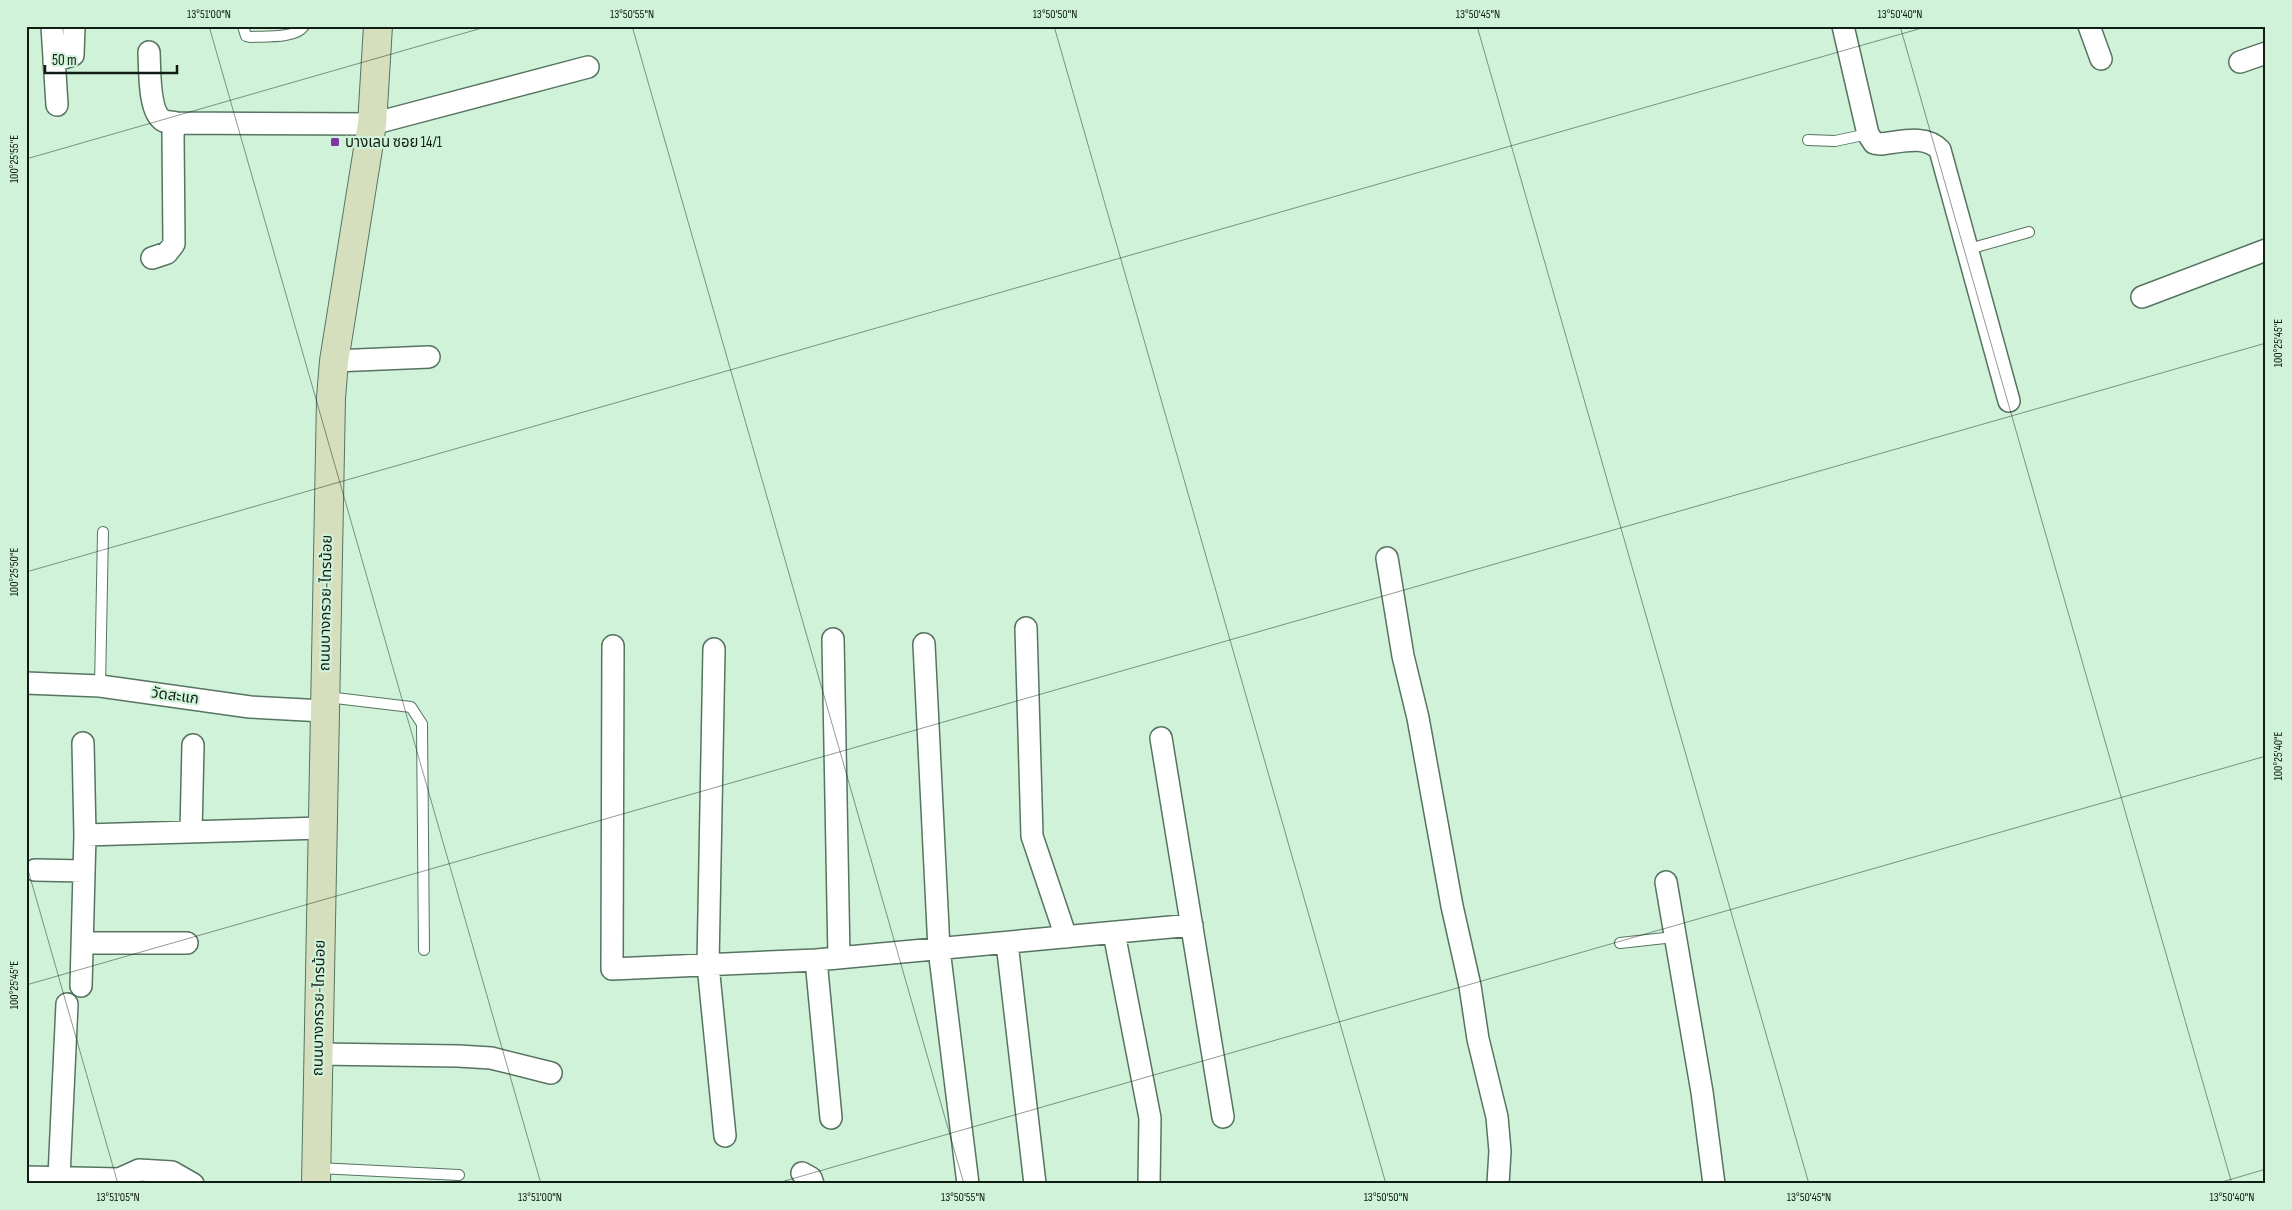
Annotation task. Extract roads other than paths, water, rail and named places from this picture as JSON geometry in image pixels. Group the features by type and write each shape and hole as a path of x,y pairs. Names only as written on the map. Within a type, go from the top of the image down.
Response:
{"street":[{"path":"52,26 57,105"},
{"path":"54,61 73,54 74,26"},
{"path":"1843,26 1868,134 1874,142 1881,144 1921,140 1933,142 1940,150 2009,401"},
{"path":"2089,26 2100,60"},
{"name":"ถนนบางกรวย-ไทรน้อย","path":"316,1176 330,414 334,361 372,124 374,27"},
{"path":"149,52 151,96 156,114 163,121 176,123 372,124 588,67"},
{"path":"2240,62 2266,53"},
{"path":"152,258 167,252 174,244 173,134 176,123"},
{"path":"2142,298 2266,250"},
{"path":"334,361 429,357"},
{"path":"1387,558 1403,656 1419,727 1452,906 1470,986 1478,1039 1496,1118 1500,1151 1498,1184"},
{"path":"1026,628 1032,836 1066,937"},
{"path":"833,639 839,958"},
{"path":"924,644 939,949 968,1184"},
{"path":"613,646 612,969 816,960 1192,925"},
{"path":"714,649 708,965 725,1136"},
{"name":"วัดสะแก","path":"26,683 100,686 250,707 324,704"},
{"path":"1161,738 1223,1117"},
{"path":"82,986 85,835 83,743"},
{"path":"191,832 193,745"},
{"path":"85,835 321,828"},
{"path":"35,870 84,871"},
{"path":"1666,882 1702,1092 1714,1184"},
{"path":"1114,933 1150,1118 1149,1184"},
{"path":"83,943 187,943"},
{"path":"1008,943 1035,1184"},
{"path":"816,960 830,1118"},
{"path":"59,1176 66,1004"},
{"path":"318,1054 490,1058 551,1073"},
{"path":"26,1177 59,1176 123,1181 139,1170 193,1184"}],"lane":[{"path":"243,26 246,36 250,37 288,34 299,31 304,26"},
{"path":"1808,140 1835,141 1868,134"},
{"path":"1969,250 2029,232"},
{"path":"100,686 103,532"},
{"path":"324,704 411,707 422,724 424,950"},
{"path":"1620,943 1674,937"},
{"path":"316,1176 459,1175"}],"place":[{"name":"บางเลน ซอย 14/1","path":"335,142"}]}
